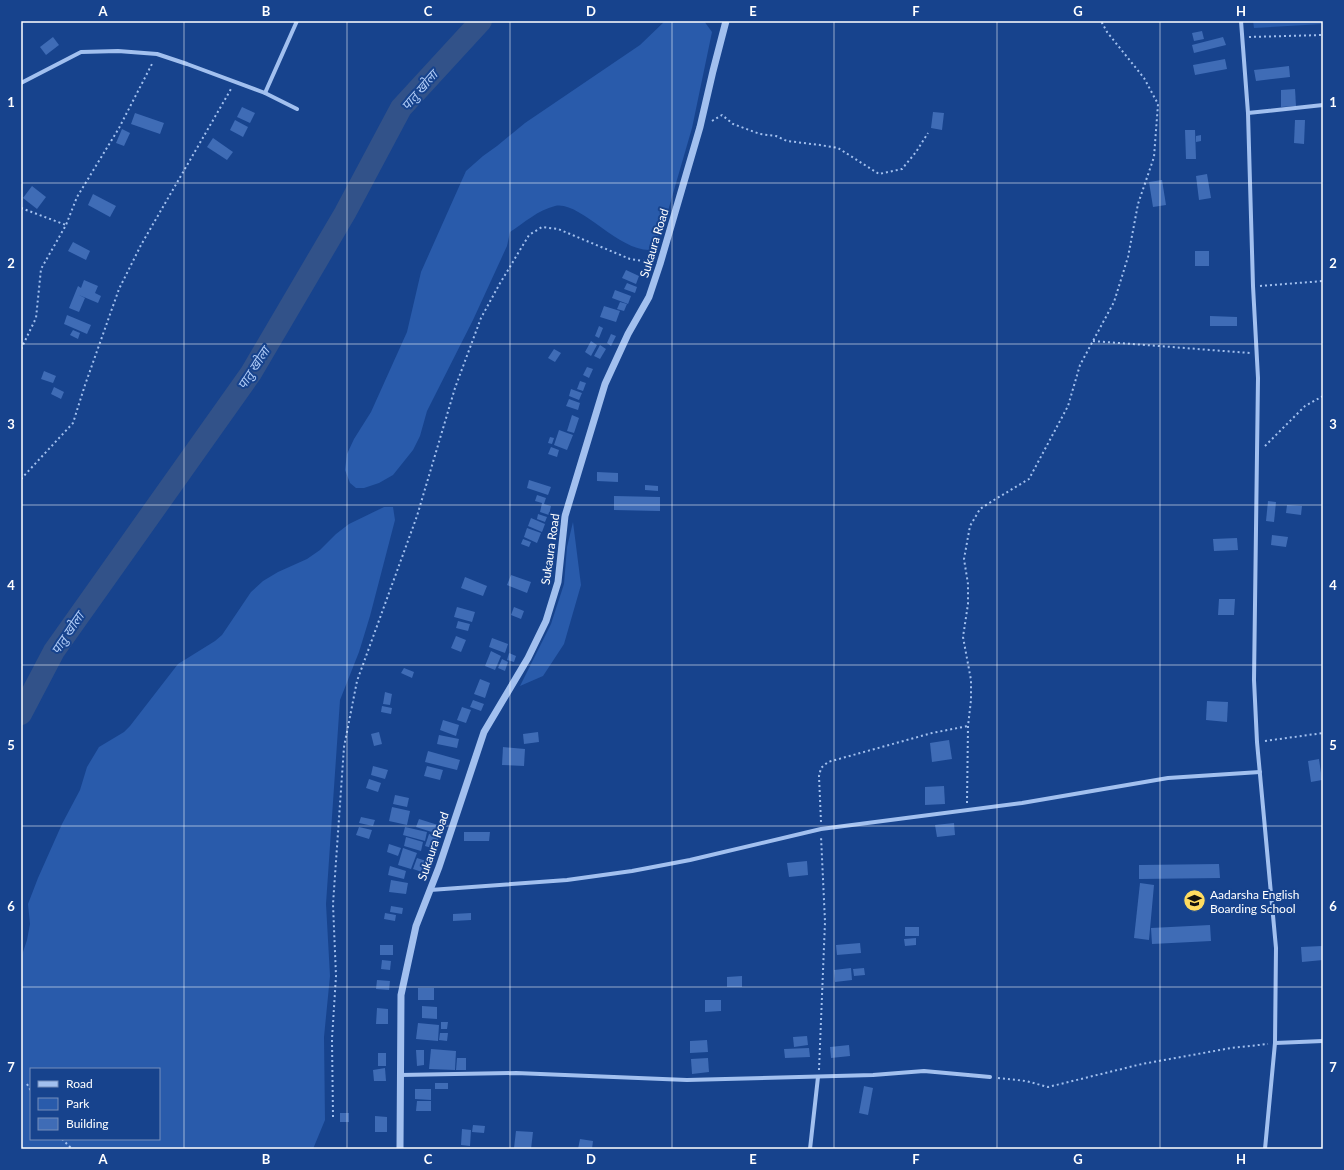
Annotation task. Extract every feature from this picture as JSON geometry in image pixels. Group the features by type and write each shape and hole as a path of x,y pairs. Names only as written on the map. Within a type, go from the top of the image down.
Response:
{"street":[{"path":"264,93 297,21"},
{"name":"Sukaura Road","path":"400,1149 401,995 416,926 430,890 484,732 528,658 546,622 558,582 565,516 605,384 628,334 649,297 660,264 700,127 726,21"},
{"path":"1241,21 1248,113 1253,286 1258,378 1254,680 1257,742 1276,948 1275,1043 1265,1149"},
{"path":"21,83 81,52 118,51 157,54 264,93 297,109"},
{"path":"1248,113 1323,105"},
{"path":"430,890 567,880 632,871 690,860 821,829 1022,803 1168,778 1260,772"},
{"path":"1275,1043 1323,1041"},
{"path":"400,1075 516,1073 687,1080 873,1075 924,1071 990,1077"},
{"path":"810,1149 818,1077"}],"path":[{"path":"967,810 968,726 971,700 971,680 963,637 968,604 968,584 964,559 970,526 980,509 1029,478 1068,406 1080,365 1114,302 1128,257 1138,204 1154,157 1158,104 1144,78 1107,32 1101,21"},
{"path":"1242,37 1323,35"},
{"path":"21,349 36,318 41,269 66,225 77,198 119,128 157,54"},
{"path":"21,479 73,423 119,289 141,245 234,82"},
{"path":"700,127 722,116 733,124 760,134 776,136 787,141 838,148 879,174 902,169 916,152 928,133"},
{"path":"21,208 66,225"},
{"path":"333,1117 332,1039 336,976 332,904 344,747 347,730 357,681 417,516 455,388 481,318 499,285 530,235 542,227 558,230 630,259 660,264"},
{"path":"1253,286 1323,282"},
{"path":"1093,341 1257,354"},
{"path":"1257,455 1305,406 1323,396"},
{"path":"818,1077 825,922 819,776 822,768 828,762 932,733 968,726"},
{"path":"1257,742 1323,733"},
{"path":"990,1077 1026,1081 1048,1087 1142,1064 1231,1048 1275,1043"},
{"path":"27,1084 30,1089"},
{"path":"63,1140 72,1149"}],"green space":[{"path":"665,21 704,21 712,32 692,128 663,228 650,250 638,248 625,243 575,210 565,206 555,206 543,210 510,232 507,246 473,320 427,411 420,436 413,450 393,475 379,483 364,488 356,488 350,483 345,470 347,454 354,439 371,412 407,332 421,272 466,171 525,123 640,45"},
{"path":"1253,21 1323,21 1323,24 1254,28"},
{"path":"384,507 393,507 395,520 370,616 359,652 340,700 326,904 330,976 324,1037 325,1120 313,1149 21,1149 21,958 30,924 28,904 62,824 80,790 87,767 99,747 124,732 130,726 178,664 222,635 251,592 263,581 278,572 307,559 320,550 336,534 349,524"},
{"path":"573,522 581,585 564,644 543,676 520,686 551,624 564,584 567,547"}],"building":[{"path":"1202,31 1204,39 1194,41 1192,33"},
{"path":"53,37 59,45 46,55 40,47"},
{"path":"1223,37 1226,45 1194,53 1192,45"},
{"path":"1225,59 1227,69 1195,75 1193,65"},
{"path":"1289,66 1290,77 1256,81 1254,70"},
{"path":"1295,89 1296,106 1281,107 1281,90"},
{"path":"242,107 255,113 250,123 237,117"},
{"path":"933,112 944,113 942,130 931,128"},
{"path":"135,113 164,123 160,134 131,124"},
{"path":"235,120 248,127 243,137 230,130"},
{"path":"1295,120 1305,120 1304,144 1294,143"},
{"path":"122,129 130,133 124,146 116,143"},
{"path":"1185,130 1195,130 1196,159 1186,159"},
{"path":"1201,135 1201,141 1196,142 1196,136"},
{"path":"213,138 233,152 227,160 207,147"},
{"path":"1207,174 1211,198 1199,200 1196,176"},
{"path":"1162,180 1166,205 1153,207 1149,182"},
{"path":"32,186 46,197 37,209 23,198"},
{"path":"93,194 116,206 110,217 88,205"},
{"path":"73,242 90,251 86,260 68,251"},
{"path":"1195,251 1209,251 1209,266 1195,266"},
{"path":"626,270 639,276 636,284 622,278"},
{"path":"84,280 98,286 95,293 101,296 98,303 79,295 85,298 79,312 69,308 78,286 81,288"},
{"path":"627,283 637,287 635,293 624,289"},
{"path":"615,290 631,296 628,304 612,298"},
{"path":"620,302 627,304 624,311 617,309"},
{"path":"604,306 620,311 616,322 600,317"},
{"path":"67,315 91,325 87,334 64,324"},
{"path":"1210,316 1237,317 1237,326 1210,326"},
{"path":"599,326 603,328 599,338 595,336"},
{"path":"73,330 80,333 78,339 70,335"},
{"path":"611,334 616,336 611,346 607,343"},
{"path":"591,341 597,345 591,356 585,352"},
{"path":"600,345 606,349 600,359 594,356"},
{"path":"554,349 561,353 555,362 548,358"},
{"path":"587,367 593,369 589,378 583,375"},
{"path":"44,371 56,376 53,383 41,379"},
{"path":"580,381 586,383 583,391 577,389"},
{"path":"54,387 64,392 61,399 51,394"},
{"path":"571,389 582,393 579,400 569,396"},
{"path":"569,399 580,403 578,410 566,406"},
{"path":"572,415 579,418 574,433 567,431"},
{"path":"559,430 573,435 567,450 554,445"},
{"path":"550,437 554,438 552,444 548,443"},
{"path":"551,447 559,450 557,457 548,454"},
{"path":"597,472 618,473 618,482 597,481"},
{"path":"529,480 551,487 548,495 527,488"},
{"path":"645,485 658,486 658,491 645,490"},
{"path":"537,495 546,498 544,504 551,506 549,515 540,512 542,503 535,501"},
{"path":"614,496 660,497 660,511 614,510"},
{"path":"1268,501 1276,502 1274,522 1266,521"},
{"path":"1287,505 1302,506 1301,515 1286,513"},
{"path":"538,514 547,517 545,522 537,519"},
{"path":"531,518 545,524 542,532 528,526"},
{"path":"527,528 541,533 537,543 524,537"},
{"path":"1272,535 1288,537 1286,547 1271,545"},
{"path":"1237,538 1238,550 1214,551 1213,539"},
{"path":"523,539 531,542 529,547 521,544"},
{"path":"511,575 531,582 527,593 507,585"},
{"path":"465,577 487,586 483,596 461,588"},
{"path":"1219,599 1235,599 1234,615 1218,615"},
{"path":"457,607 475,612 472,622 454,617"},
{"path":"514,607 524,611 521,619 511,615"},
{"path":"458,621 470,624 468,631 456,628"},
{"path":"456,636 466,640 461,652 451,648"},
{"path":"492,638 508,644 505,653 489,647"},
{"path":"491,651 501,656 495,670 485,666"},
{"path":"509,653 516,656 514,662 507,660"},
{"path":"502,659 508,662 505,671 498,668"},
{"path":"404,668 414,672 412,678 401,673"},
{"path":"480,679 490,683 485,698 474,694"},
{"path":"385,692 392,694 390,705 383,704"},
{"path":"473,700 484,704 481,711 470,707"},
{"path":"1207,701 1228,702 1227,722 1206,720"},
{"path":"382,706 392,708 391,714 381,712"},
{"path":"462,707 471,710 466,723 457,720"},
{"path":"443,720 459,725 456,736 440,730"},
{"path":"379,732 382,744 374,746 371,734"},
{"path":"538,732 539,742 524,744 523,734"},
{"path":"439,735 459,739 457,748 437,744"},
{"path":"949,740 952,759 932,762 930,743"},
{"path":"503,747 525,749 524,766 502,765"},
{"path":"428,751 460,760 457,770 425,762"},
{"path":"1319,759 1322,780 1311,782 1308,761"},
{"path":"373,766 388,770 385,779 371,775"},
{"path":"427,766 443,770 440,780 424,776"},
{"path":"369,779 381,783 378,792 366,788"},
{"path":"944,786 945,804 925,805 925,787"},
{"path":"395,795 409,798 407,807 393,804"},
{"path":"392,807 410,811 407,825 389,821"},
{"path":"361,817 375,820 373,826 359,823"},
{"path":"419,819 441,826 438,834 416,827"},
{"path":"954,823 955,835 937,837 935,825"},
{"path":"359,827 372,830 369,839 356,835"},
{"path":"405,827 427,832 425,841 403,835"},
{"path":"464,832 490,832 489,841 464,841"},
{"path":"429,834 439,837 435,849 425,846"},
{"path":"406,837 423,842 421,851 404,846"},
{"path":"389,844 401,848 398,856 387,852"},
{"path":"403,848 417,853 411,869 398,865"},
{"path":"417,858 426,861 422,872 413,869"},
{"path":"807,861 808,875 789,877 787,863"},
{"path":"1219,864 1220,878 1139,879 1139,865"},
{"path":"390,866 406,871 404,879 388,875"},
{"path":"391,880 408,883 406,894 389,892"},
{"path":"1140,883 1154,885 1149,940 1134,938"},
{"path":"391,906 403,908 402,914 390,912"},
{"path":"385,913 396,915 395,921 384,919"},
{"path":"471,913 471,920 453,921 453,914"},
{"path":"1210,925 1211,941 1152,944 1151,928"},
{"path":"905,927 919,927 919,936 905,936"},
{"path":"916,938 916,945 905,946 904,939"},
{"path":"860,943 861,953 837,955 836,945"},
{"path":"380,945 393,945 393,955 380,955"},
{"path":"1322,946 1323,960 1302,962 1301,947"},
{"path":"382,960 391,961 390,970 381,969"},
{"path":"851,968 852,980 835,982 834,970"},
{"path":"864,968 865,975 854,976 853,969"},
{"path":"742,976 742,987 727,987 727,977"},
{"path":"377,980 390,981 389,990 376,989"},
{"path":"418,988 434,988 434,1000 418,1000"},
{"path":"705,1000 721,1000 721,1011 705,1012"},
{"path":"422,1006 437,1007 437,1019 422,1018"},
{"path":"377,1008 388,1009 388,1024 376,1024"},
{"path":"441,1022 448,1022 447,1029 441,1029"},
{"path":"418,1023 439,1025 438,1041 416,1039"},
{"path":"440,1033 448,1033 447,1041 439,1040"},
{"path":"807,1036 808,1045 794,1047 793,1037"},
{"path":"707,1040 708,1052 690,1053 690,1041"},
{"path":"849,1045 850,1056 831,1058 830,1047"},
{"path":"809,1048 810,1057 785,1058 784,1049"},
{"path":"431,1049 456,1051 455,1070 429,1069"},
{"path":"416,1050 424,1050 424,1065 417,1066"},
{"path":"378,1053 386,1053 386,1066 378,1066"},
{"path":"457,1058 466,1058 466,1070 456,1070"},
{"path":"708,1058 709,1072 692,1074 691,1059"},
{"path":"385,1068 386,1081 374,1081 373,1070"},
{"path":"435,1083 448,1083 448,1089 435,1089"},
{"path":"864,1086 873,1088 868,1115 859,1113"},
{"path":"415,1089 431,1089 431,1100 415,1099"},
{"path":"417,1101 431,1101 431,1111 416,1111"},
{"path":"340,1113 349,1113 349,1122 340,1122"},
{"path":"375,1116 387,1117 387,1132 375,1132"},
{"path":"473,1125 485,1126 484,1133 472,1132"},
{"path":"462,1129 471,1130 470,1146 461,1145"},
{"path":"516,1131 533,1132 531,1149 514,1148"},
{"path":"580,1139 593,1141 592,1149 578,1149"}],"waterway":[{"name":"पातु खोला","path":"21,714 54,651 251,373 345,213 401,108 481,21"}],"place":[{"name":"Aadarsha English Boarding School","path":"1194,901"}]}
